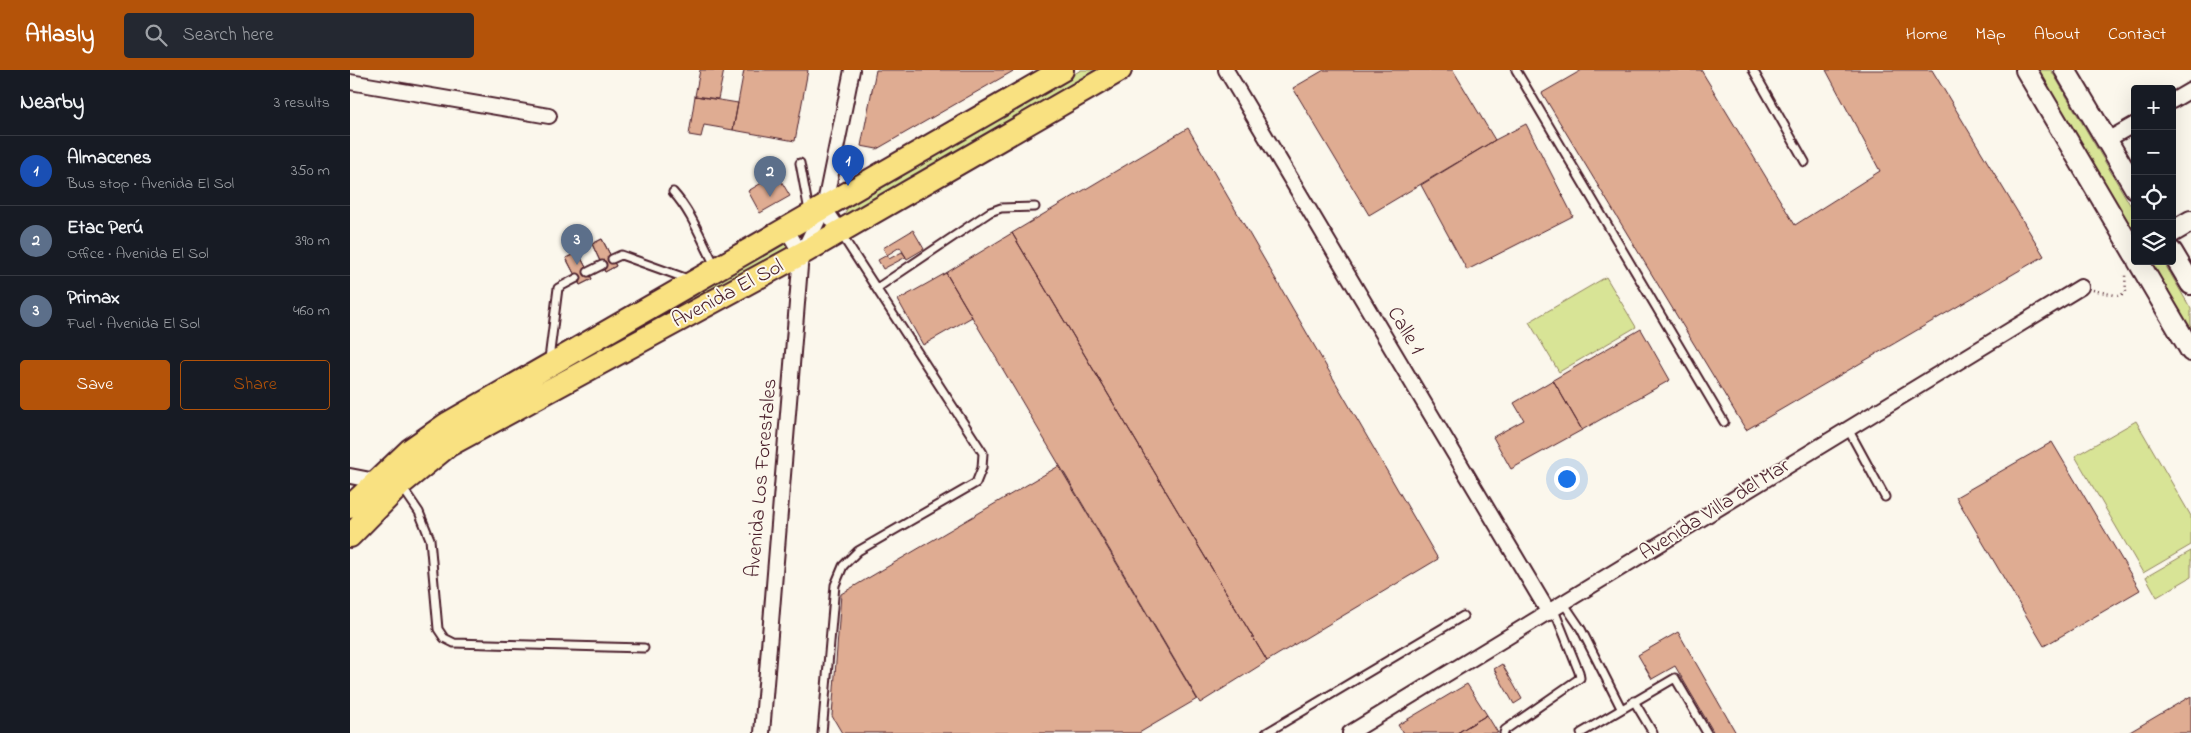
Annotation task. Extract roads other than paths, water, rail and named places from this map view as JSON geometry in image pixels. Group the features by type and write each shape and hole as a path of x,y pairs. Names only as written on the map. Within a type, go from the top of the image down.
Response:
{"main road":[{"name":"Avenida El Sol","path":"352,503 410,450 447,424 548,364 787,230 1062,70"},
{"name":"Avenida El Sol","path":"350,536 401,484 449,445 801,254 1120,70"}],"street":[{"path":"801,254 817,212 852,70"},
{"name":"Calle 1","path":"1226,70 1555,609"},
{"path":"2026,70 2131,248"},
{"path":"2065,70 2131,181"},
{"path":"350,82 549,116"},
{"path":"2176,99 2191,90"},
{"path":"2106,140 2131,126"},
{"path":"817,212 840,231"},
{"path":"2176,230 2191,221"},
{"path":"787,230 801,254"},
{"path":"2176,243 2191,234"},
{"name":"Avenida Los Forestales","path":"762,733 801,254"},
{"path":"2176,259 2191,284"},
{"path":"2132,267 2191,351"},
{"name":"Avenida Villa del Mar","path":"1350,733 1555,609 1847,428 2081,288"},
{"path":"350,476 401,484"}],"lane":[{"path":"1516,70 1724,422"},
{"path":"1753,70 1805,162"},
{"path":"800,163 817,212"},
{"path":"673,192 683,203 718,269"},
{"path":"877,288 990,212 1001,208 1035,207"},
{"path":"822,733 835,585 843,566 858,550 976,483 982,468 983,453 840,231"},
{"path":"612,259 621,255 696,282"},
{"path":"588,272 602,265"},
{"path":"548,364 558,288 577,278"},
{"path":"1847,428 1885,496"},
{"path":"401,484 418,512 430,539 438,629 444,638 454,643 644,648"},
{"path":"1555,609 1581,629 1621,708"},
{"path":"1504,733 1505,730 1580,678 1580,672 1555,609"},
{"path":"1266,733 1463,616"},
{"path":"1581,733 1675,678 1707,733"},
{"path":"1634,701 1653,733"},
{"path":"1594,725 1598,733"}],"place":[{"name":"Almacenes","path":"848,186"},
{"name":"Etac Perú","path":"770,197"},
{"name":"Primax","path":"577,265"}]}
